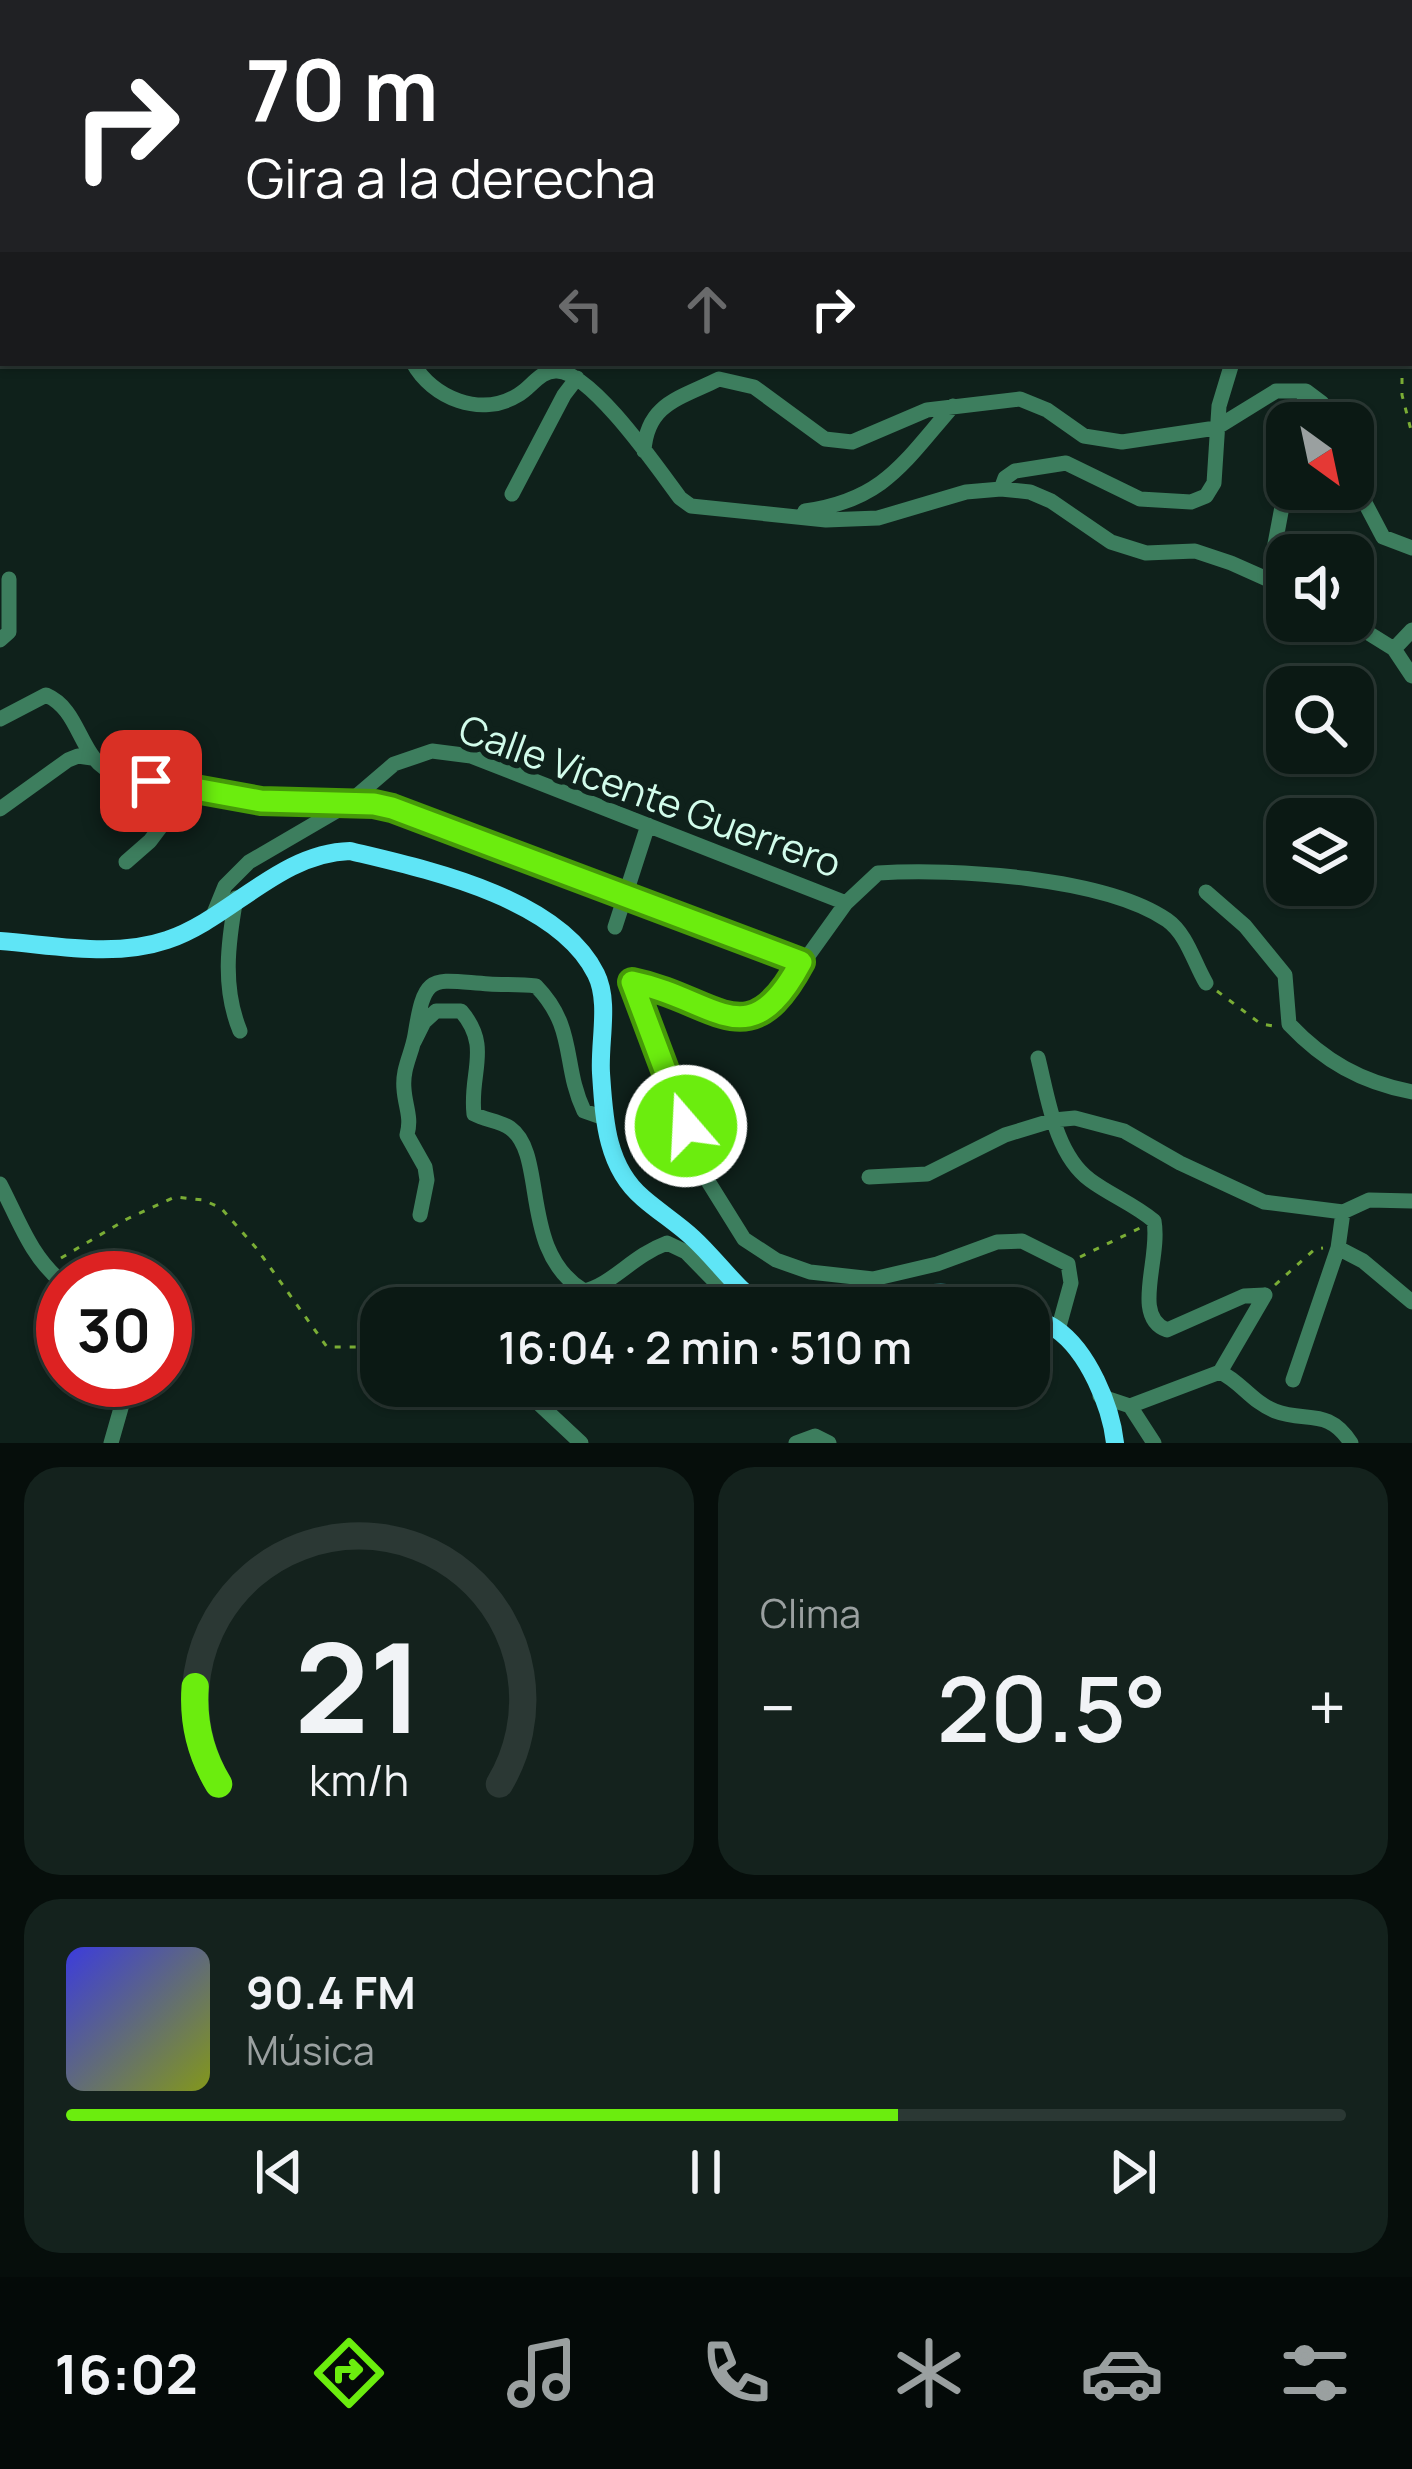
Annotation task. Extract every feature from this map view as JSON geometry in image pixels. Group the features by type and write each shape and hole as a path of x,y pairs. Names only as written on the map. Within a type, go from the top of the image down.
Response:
{"main road":[{"path":"0,941 123,950 170,939 236,898 327,852 350,851 488,888 580,950 597,975 603,1000 599,1042 604,1118 614,1157 623,1177 640,1196 690,1235 737,1287"},
{"path":"1050,1326 1086,1362 1113,1426 1114,1443"}],"street":[{"path":"415,366 436,392 458,403 490,404 516,398 542,375 558,371 578,378 624,423 691,506 826,520 878,518 943,496 1000,489 1030,492 1052,501 1111,542 1146,553 1195,551 1266,580"},
{"path":"1000,489 1015,471 1066,463 1140,499 1191,502 1206,496 1214,483 1216,428 1231,366"},
{"path":"512,494 564,395 578,378"},
{"path":"644,451 645,431 654,414 719,379 754,386 825,439 852,442 927,410 1020,399 1047,410 1084,436 1122,442 1216,428 1276,391 1306,391 1320,402"},
{"path":"1304,402 1306,391"},
{"path":"786,514 831,508 863,497 888,480 953,406"},
{"path":"1369,510 1383,537 1412,548"},
{"path":"1383,537 1412,535"},
{"path":"0,640 9,632 10,579"},
{"path":"1394,649 1412,630"},
{"path":"1374,637 1394,649 1412,676"},
{"path":"0,719 46,695 69,712 92,758 112,773 261,801 392,808 801,962"},
{"name":"Calle Vicente Guerrero","path":"345,806 394,764 432,751 472,756 846,903 878,873 959,869 1125,901 1170,922 1206,983"},
{"path":"0,809 68,760 92,758"},
{"path":"126,862 150,841 189,789"},
{"path":"214,914 224,886 249,862 345,806"},
{"path":"615,927 648,825"},
{"path":"1206,892 1245,926 1285,975 1288,1024 1337,1067 1412,1092"},
{"path":"236,898 226,947 234,1017 240,1030"},
{"path":"846,903 770,1009 753,1018 734,1017 662,988 632,982 701,1171 744,1239 776,1260 810,1272 873,1279 937,1264 997,1242 1022,1241 1068,1264 1071,1283 1058,1330"},
{"path":"414,1042 424,990 440,980 536,986 552,1002 570,1045 575,1092 584,1111 604,1118"},
{"path":"420,1215 428,1180 410,1146 405,1056 424,1022 436,1011 461,1011 474,1027 480,1049 472,1096 474,1114 508,1126 520,1140 541,1234 553,1261 577,1287"},
{"path":"1038,1058 1072,1165 1154,1221 1155,1268 1148,1316 1154,1326 1167,1330 1244,1296 1265,1295"},
{"path":"869,1177 927,1174 1005,1135 1054,1120 1102,1122 1264,1202 1343,1212 1369,1200 1412,1201"},
{"path":"0,1184 36,1254"},
{"path":"1293,1380 1338,1248 1343,1212"},
{"path":"598,1287 642,1252 667,1244 686,1252 720,1287"},
{"path":"1338,1248 1363,1261 1412,1302"},
{"path":"1130,1406 1220,1372 1265,1295"},
{"path":"1220,1372 1251,1400 1279,1413 1313,1415 1335,1423 1351,1443"},
{"path":"1100,1396 1130,1406 1154,1443"},
{"path":"111,1443 121,1407"},
{"path":"542,1407 581,1443"},
{"path":"796,1443 814,1436 829,1443"}],"path":[{"path":"1402,366 1402,395 1412,434"},
{"path":"1206,983 1262,1024 1288,1024"},
{"path":"72,1251 176,1197 203,1200 220,1208 257,1249 327,1347 360,1347"},
{"path":"1068,1264 1154,1221"},
{"path":"1265,1295 1315,1249 1338,1248"}],"route":[{"path":"151,781 261,801 392,808 801,962 770,1009 753,1018 734,1017 662,988 632,982 686,1126"}]}
